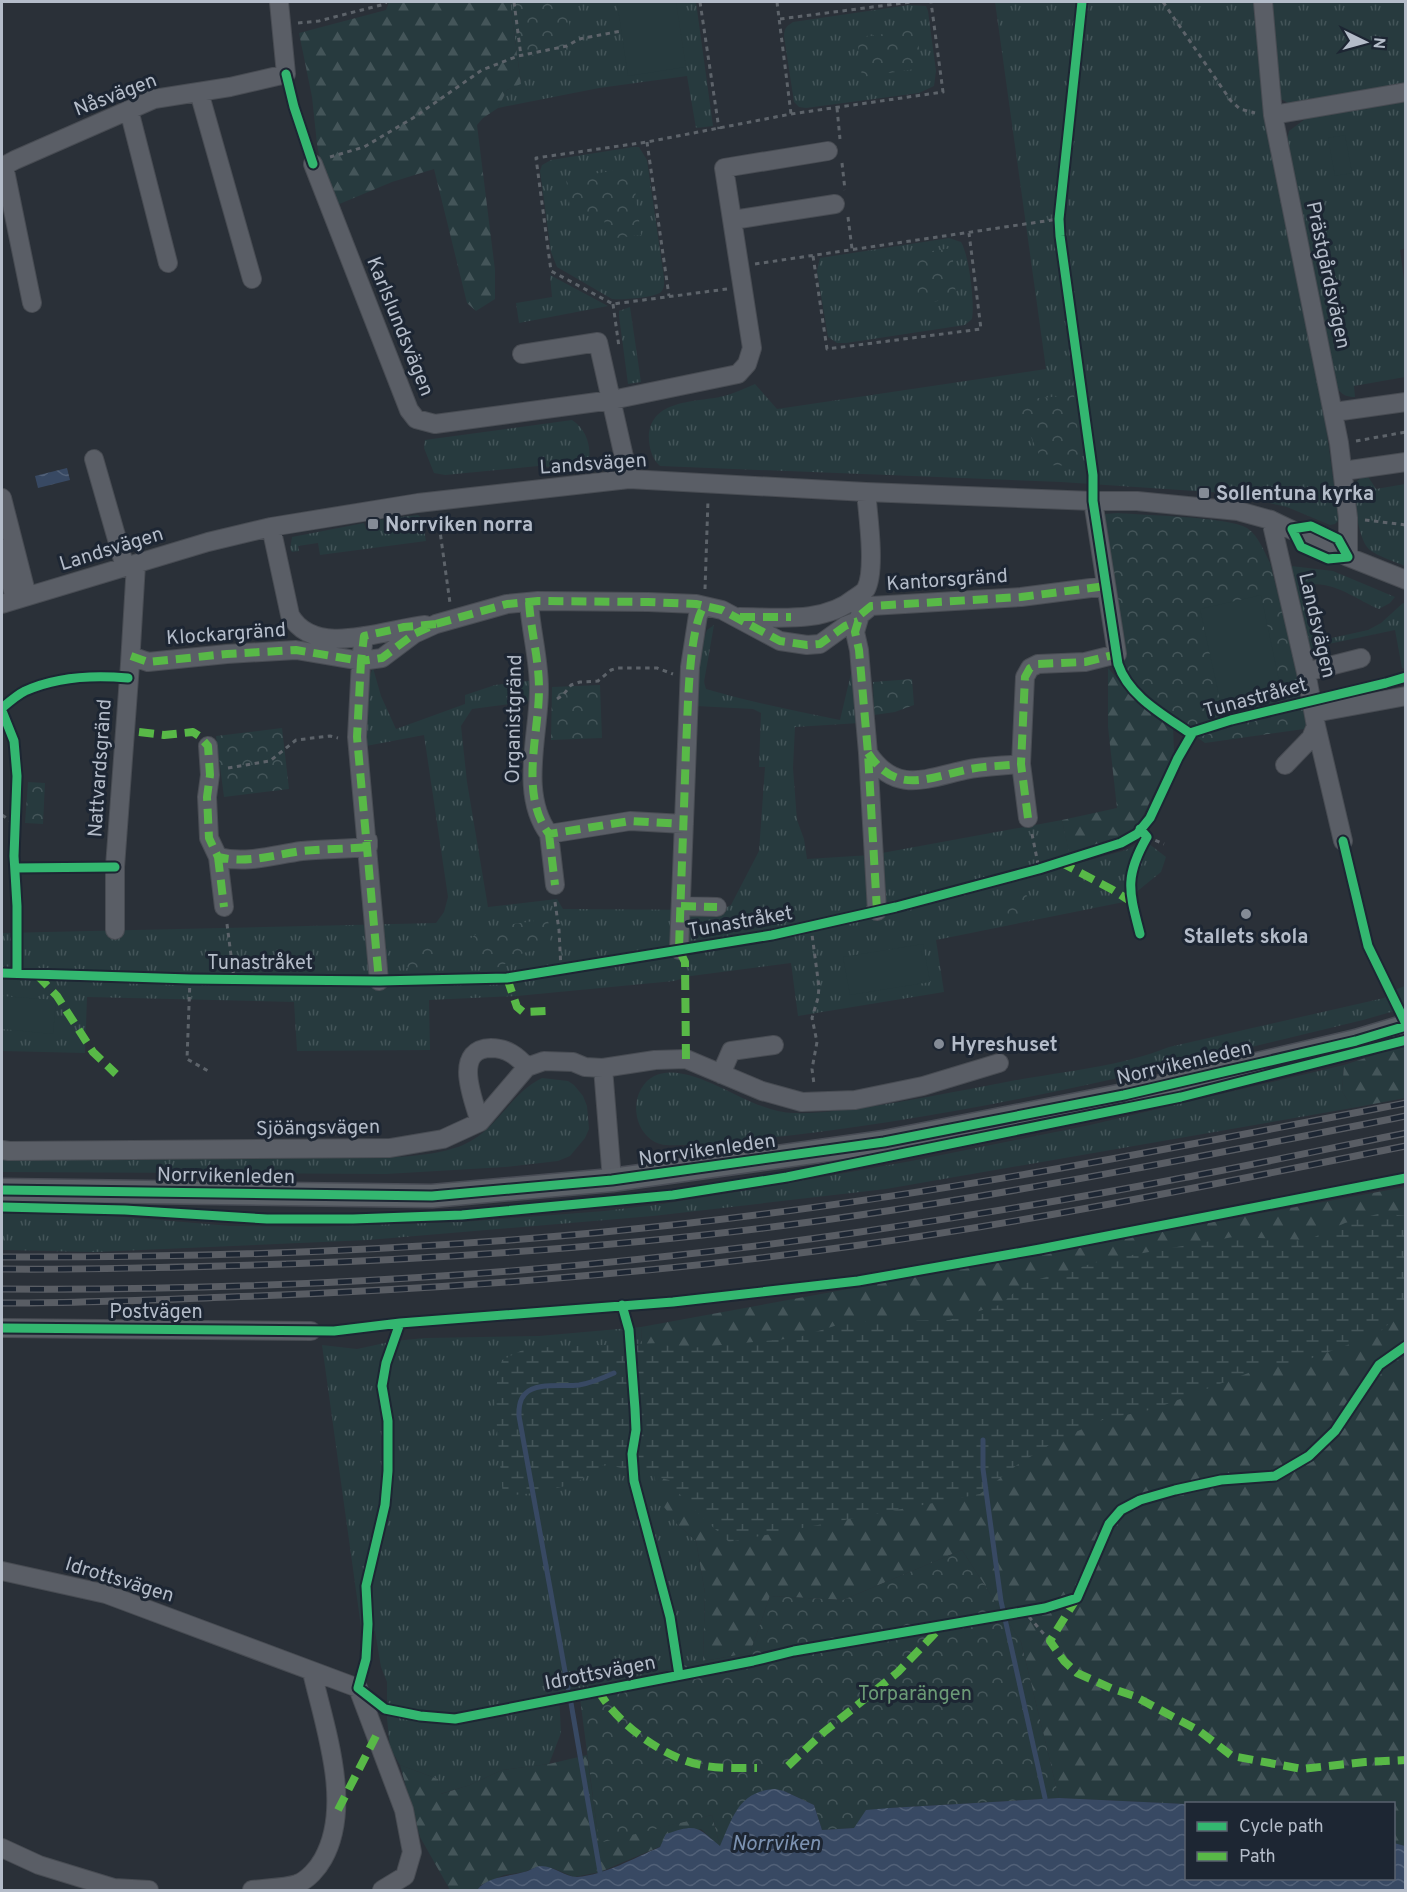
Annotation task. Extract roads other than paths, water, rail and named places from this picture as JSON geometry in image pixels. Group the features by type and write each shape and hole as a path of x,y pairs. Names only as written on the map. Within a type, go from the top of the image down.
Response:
{"main road":[{"name":"Norrvikenleden","path":"2,1190 432,1196 612,1180 884,1142 1124,1095 1356,1041 1406,1026"}],"street":[{"name":"Nåsvägen","path":"3,167 154,99 286,74 279,2"},
{"name":"Prästgårdsvägen","path":"1263,2 1273,115 1339,443 1348,518 1348,557"},
{"path":"199,92 252,279"},
{"path":"1273,115 1406,92"},
{"path":"129,110 168,263"},
{"name":"Karlslundsvägen","path":"313,164 409,410 416,419 435,424 612,400 738,374 747,364 752,348 724,168 836,150"},
{"path":"3,167 32,303"},
{"path":"733,220 842,204"},
{"path":"522,354 598,342 629,480"},
{"path":"1334,412 1406,402"},
{"name":"Nattvardsgränd","path":"94,459 130,566 130,656 114,867 115,930"},
{"path":"1343,471 1406,462"},
{"name":"Landsvägen","path":"14,600 208,542 271,527 418,503 629,480 866,492 1137,501 1238,511 1271,520 1348,557 1406,580"},
{"name":"Kantorsgränd","path":"846,619 846,606 865,590 870,568 871,544 866,492"},
{"path":"2,498 14,600"},
{"path":"1028,818 1021,764 1025,677 1030,668 1038,664 1085,662 1117,654 1093,501"},
{"name":"Landsvägen","path":"1271,520 1342,841"},
{"name":"Klockargränd","path":"271,527 290,615 295,624 310,635 320,638 364,636"},
{"path":"2,549 14,600"},
{"name":"Kantorsgränd","path":"737,617 827,614 846,619 860,615 871,606 1021,597 1106,586"},
{"path":"361,661 382,658 414,634 436,624 507,604 529,602 648,602 704,606 722,610 780,641 807,645 820,644 846,619 855,632 859,650 868,753 877,911"},
{"name":"Organistgränd","path":"529,602 538,654 539,690 532,779 538,818 549,834 555,885"},
{"path":"679,950 690,675 698,615 704,606"},
{"path":"379,981 357,736 364,636 404,627 436,624"},
{"name":"Klockargränd","path":"130,656 148,662 296,650 361,661"},
{"path":"1306,672 1361,658"},
{"path":"1285,765 1311,738 1315,719 1406,696"},
{"path":"208,746 209,838 218,857 224,907"},
{"path":"868,753 877,766 896,779 921,782 967,770 1021,764"},
{"path":"549,834 630,821 684,824"},
{"path":"218,857 233,861 260,859 303,851 368,847 368,840"},
{"path":"681,906 717,907"},
{"path":"721,1074 731,1051 774,1045"},
{"path":"480,1122 470,1090 470,1058 474,1052 489,1048 499,1048 516,1055 527,1067 544,1061 573,1062 585,1067 603,1068 655,1059 686,1059 762,1091 801,1102 855,1100 923,1086 999,1063"},
{"name":"Sjöängsvägen","path":"2,1150 390,1149 443,1139 480,1122 527,1067"},
{"path":"603,1068 612,1180"},
{"name":"Postvägen","path":"2,1328 311,1331"},
{"name":"Idrottsvägen","path":"2,1571 106,1594 358,1688 404,1810 412,1852 405,1876 382,1890"},
{"path":"252,1890 298,1884 317,1869 331,1845 338,1810 331,1753 312,1672"},
{"path":"2,1848 39,1865 114,1888 149,1890"}],"water":[{"path":"67,468 70,480 38,488 35,476"},
{"name":"Norrviken","path":"775,1789 784,1791 814,1805 822,1830 854,1828 866,1810 889,1808 1059,1798 1185,1804 1185,1880 1395,1880 1395,1843 1405,1846 1405,1890 477,1890 492,1879 539,1866 546,1866 573,1877 588,1876 660,1847 666,1834 685,1829 701,1831 720,1846 739,1807 745,1800 763,1791"}],"waterway":[{"path":"568,1688 519,1408 525,1394 530,1390 584,1384 614,1373"},
{"path":"983,1440 983,1469 1001,1601 1045,1798"},
{"path":"571,1703 600,1872"}],"railway":[{"path":"2,1257 174,1256 346,1250 519,1239 690,1223 960,1185 1406,1103"},
{"path":"2,1269 144,1268 358,1261 502,1253 646,1241 789,1225 997,1193 1406,1116"},
{"path":"2,1289 217,1287 324,1283 539,1269 646,1258 860,1232 1021,1207 1210,1173 1406,1133"},
{"path":"2,1303 161,1300 408,1289 710,1264 860,1245 997,1224 1133,1200 1406,1146"}],"place":[{"name":"Sollentuna kyrka","path":"1204,493"},
{"name":"Norrviken norra","path":"373,524"},
{"name":"Stallets skola","path":"1246,914"},
{"name":"Hyreshuset","path":"939,1044"}],"park label":[{"name":"Torparängen","path":"915,1693"}]}
